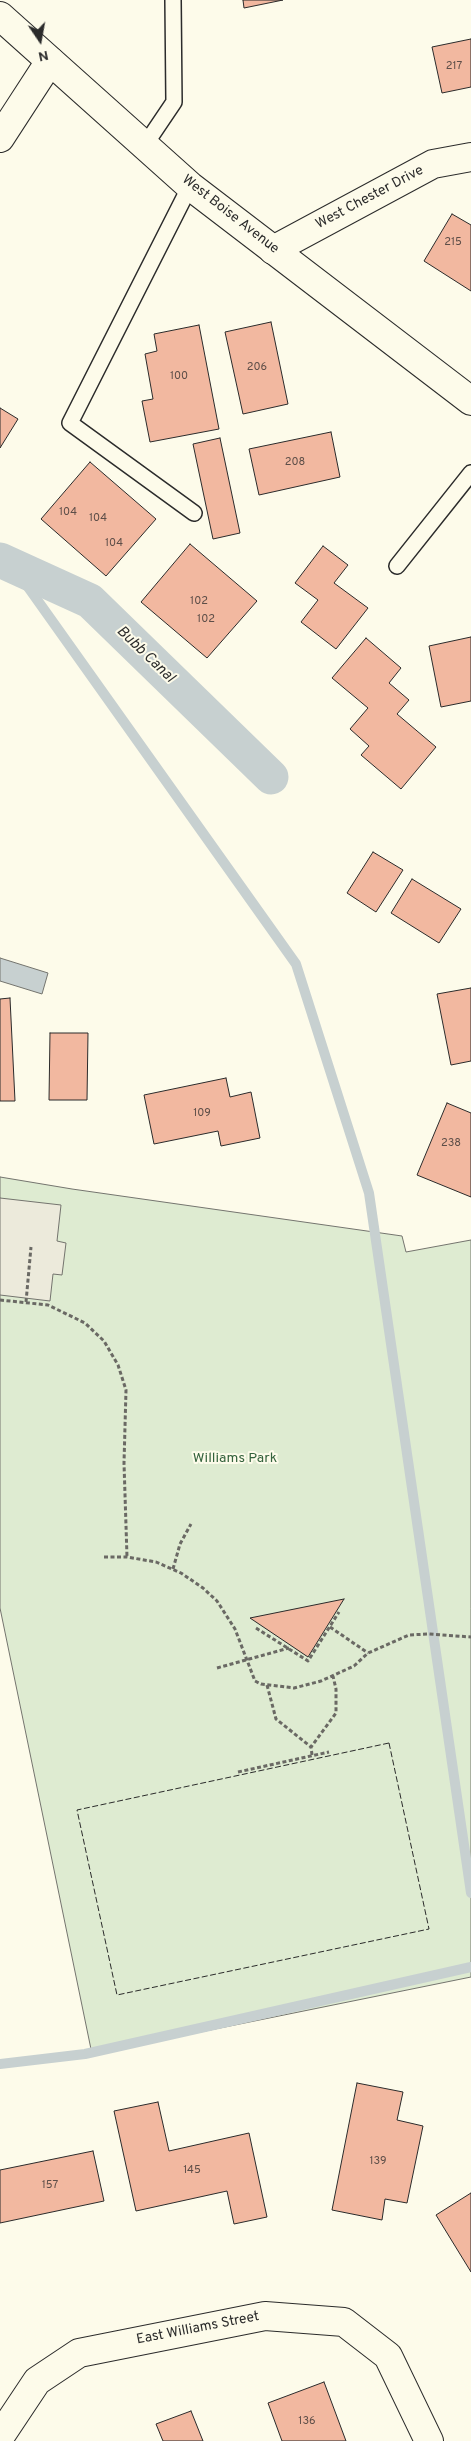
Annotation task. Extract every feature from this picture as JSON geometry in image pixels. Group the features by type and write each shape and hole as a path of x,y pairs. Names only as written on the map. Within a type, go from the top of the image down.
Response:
{"street":[{"name":"West Boise Avenue","path":"0,16 190,186 471,401"},
{"path":"0,138 50,61"},
{"name":"West Chester Drive","path":"273,250 433,164 471,157"},
{"name":"East Williams Street","path":"3,2437 37,2381 79,2353 265,2316 344,2322 388,2356 429,2441"}],"lane":[{"path":"145,146 174,102 173,0"},
{"path":"190,186 70,423 194,513"},
{"path":"397,566 471,473"}],"path":[{"path":"26,1302 31,1247"},
{"path":"0,1300 48,1305 85,1323 104,1341 118,1365 126,1390 124,1463 127,1557"},
{"path":"173,1569 180,1544 191,1524"},
{"path":"104,1557 127,1557 156,1562 173,1569 203,1588 217,1601 235,1628 255,1681 267,1685 301,1687 354,1666 368,1654 409,1635 448,1634 471,1637"},
{"path":"256,1628 308,1661 340,1612"},
{"path":"330,1627 368,1654"},
{"path":"217,1668 288,1648"},
{"path":"312,1755 311,1747 336,1713 336,1689 332,1676"},
{"path":"267,1685 276,1719 311,1747"},
{"path":"238,1772 328,1752"}],"green space":[{"name":"Williams Park","path":"0,1177 402,1236 406,1252 471,1240 471,1977 92,2054 0,1608"}],"shaded area":[{"path":"0,958 48,973 42,994 0,981"},
{"path":"0,1198 61,1205 57,1241 66,1243 62,1275 53,1274 50,1301 0,1295"}],"building":[{"path":"243,0 283,0 244,8"},
{"path":"471,39 471,87 442,93 432,47"},
{"path":"452,214 471,225 471,291 424,261"},
{"path":"271,322 288,404 243,414 225,332"},
{"path":"199,325 219,429 150,442 142,401 153,399 145,354 157,351 154,334"},
{"path":"0,408 18,419 0,448"},
{"path":"331,432 340,477 259,495 249,449"},
{"path":"220,438 240,533 213,539 193,444"},
{"path":"90,462 156,519 106,576 41,519"},
{"path":"190,544 257,601 207,658 141,602"},
{"path":"323,546 348,565 334,583 368,608 336,649 301,622 318,600 295,583"},
{"path":"471,637 471,701 441,707 429,646"},
{"path":"366,638 401,668 389,683 409,700 397,714 436,747 401,789 361,755 369,746 350,729 368,708 332,678"},
{"path":"373,852 403,870 376,912 347,893"},
{"path":"412,879 461,909 439,943 391,913"},
{"path":"471,988 471,1061 451,1065 437,994"},
{"path":"10,998 15,1101 0,1101 0,999"},
{"path":"50,1033 88,1033 87,1100 49,1100"},
{"path":"226,1078 230,1097 251,1092 260,1138 221,1146 218,1131 154,1144 144,1095"},
{"path":"447,1103 471,1113 471,1197 417,1175"},
{"path":"344,1599 308,1657 250,1618"},
{"path":"357,2083 403,2092 397,2120 423,2126 407,2203 385,2199 382,2220 332,2210"},
{"path":"158,2102 169,2151 249,2133 267,2217 234,2224 227,2191 136,2211 114,2111"},
{"path":"93,2151 104,2201 0,2223 0,2170"},
{"path":"471,2193 471,2272 436,2215"},
{"path":"324,2382 346,2441 282,2441 268,2403"},
{"path":"191,2411 203,2441 163,2441 156,2424"}],"waterway":[{"name":"Bubb Canal","path":"0,560 90,601 271,777"},
{"path":"28,587 296,964 369,1193 471,1893"},
{"path":"0,2064 85,2054 471,1967"}],"fence":[{"path":"389,1743 429,1929 117,1995 77,1810 389,1743"}]}
